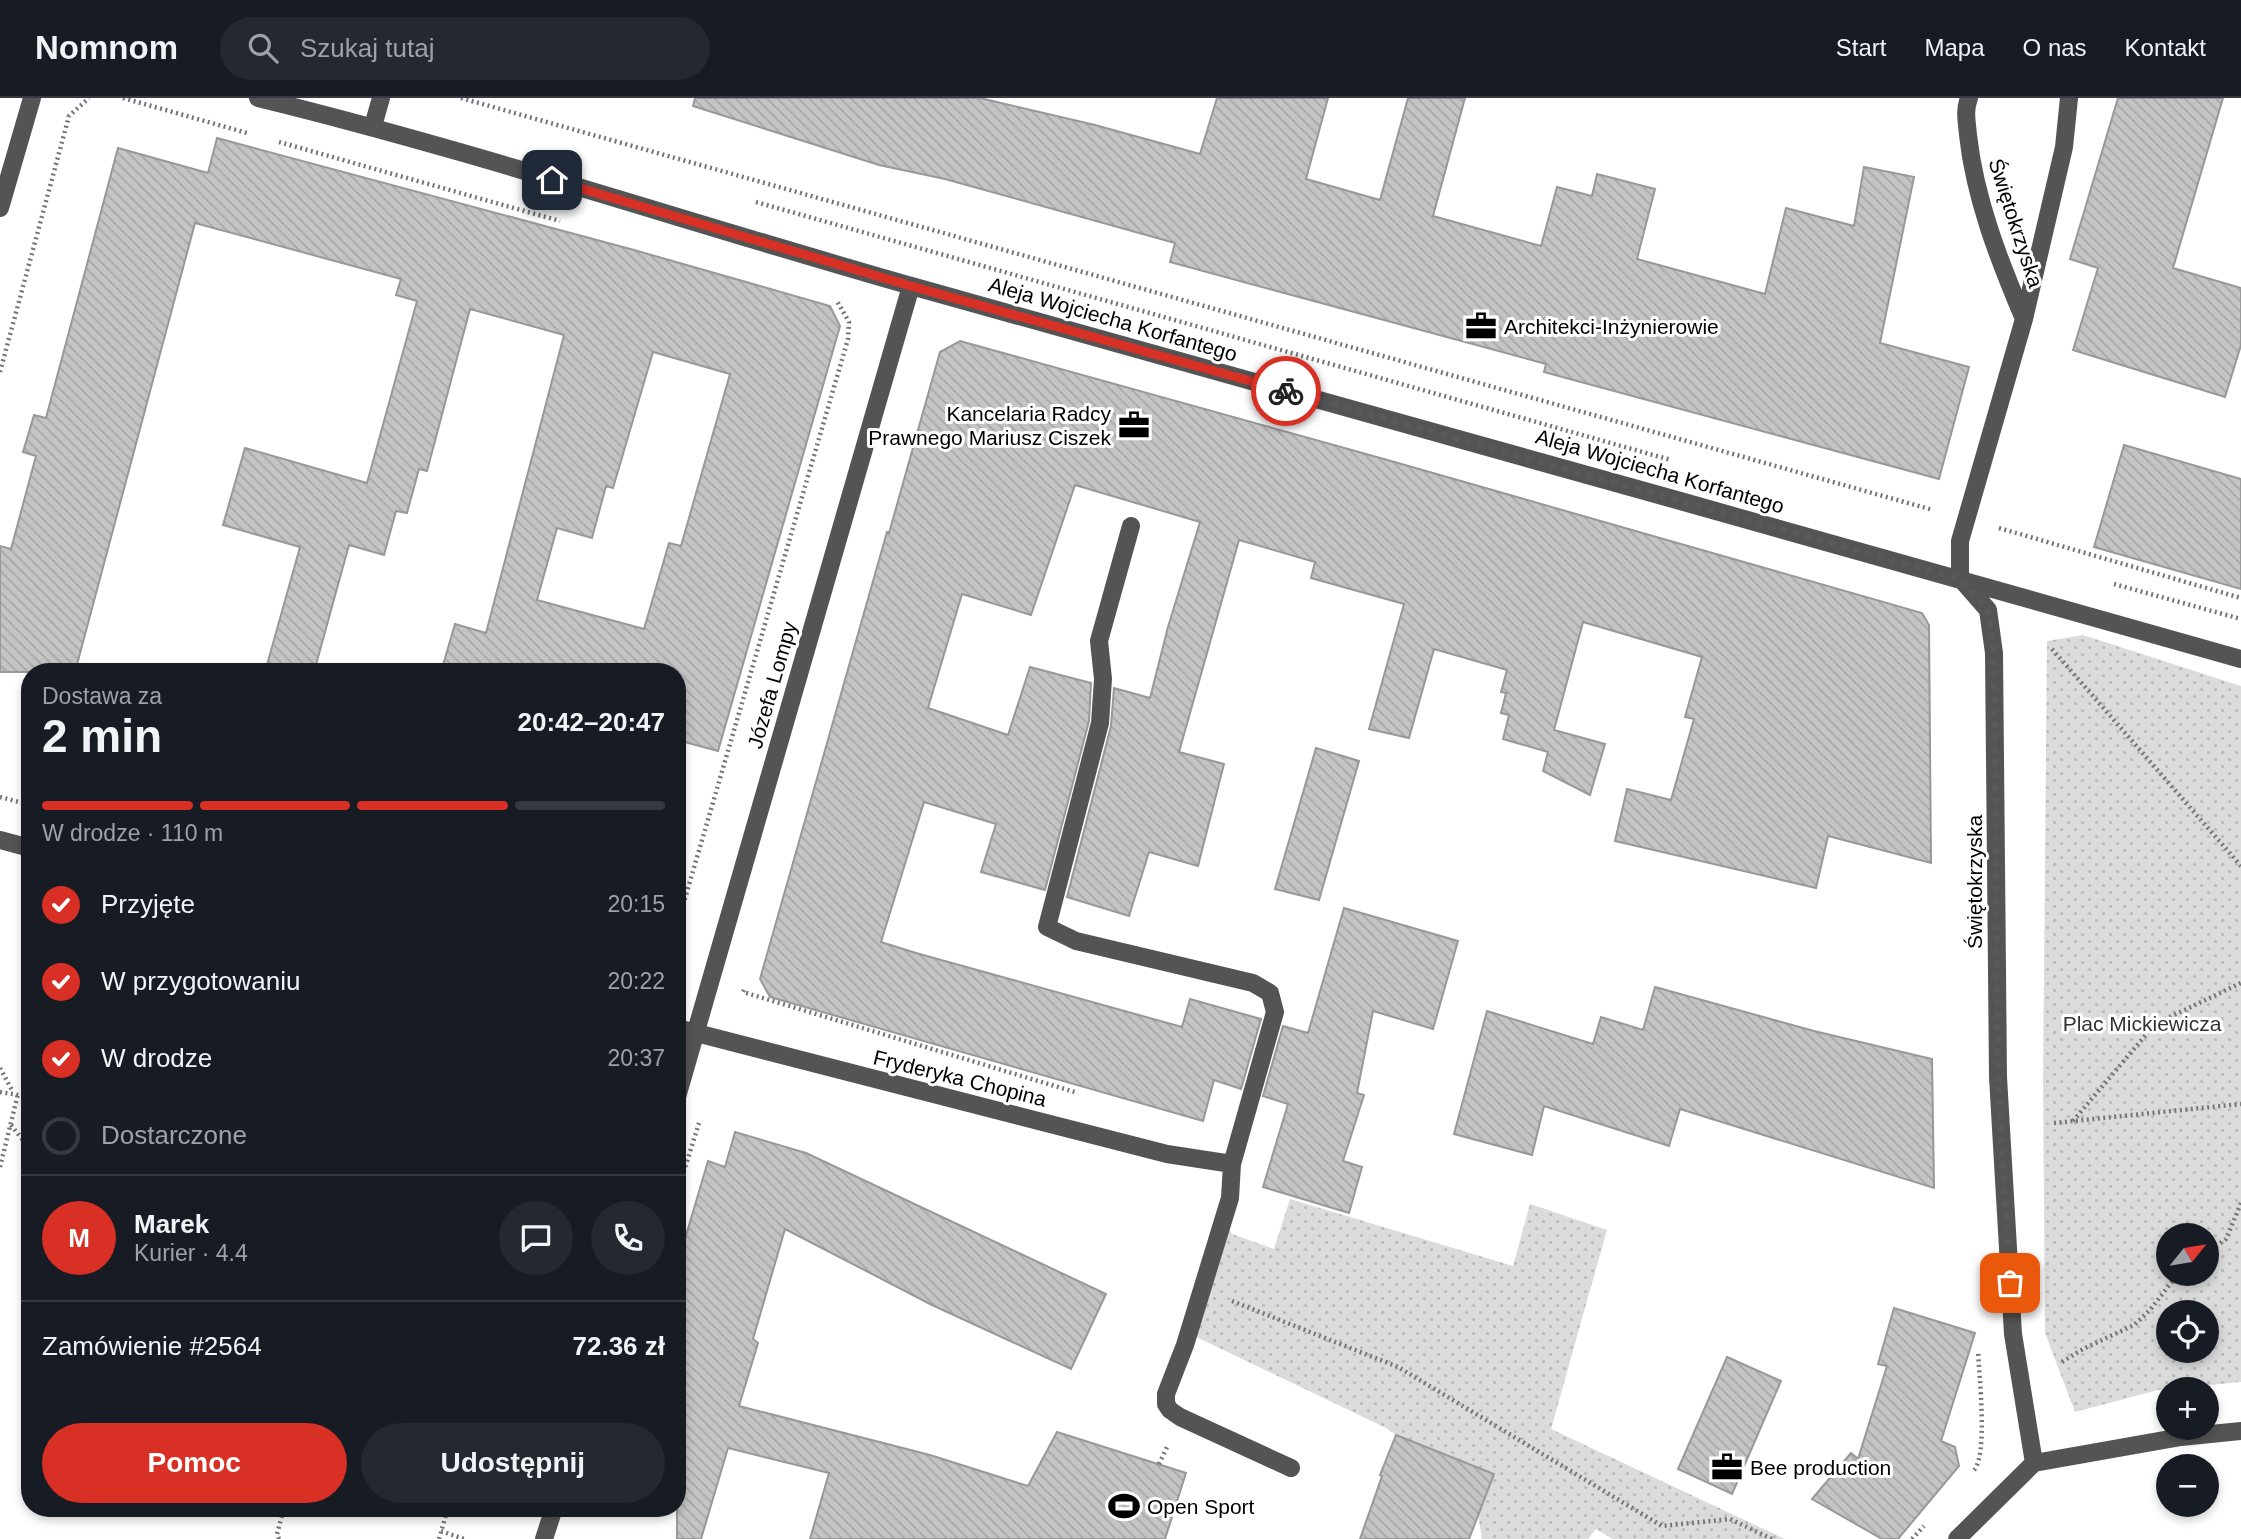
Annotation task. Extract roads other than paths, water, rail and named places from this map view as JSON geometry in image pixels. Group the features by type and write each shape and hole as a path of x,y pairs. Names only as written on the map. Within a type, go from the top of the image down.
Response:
{"street":[{"path":"0,208 32,98"},
{"name":"Aleja Wojciecha Korfantego","path":"258,98 373,126 911,286 2241,659"},
{"path":"373,126 381,98"},
{"name":"Świętokrzyska","path":"1969,98 1965,108 1971,160 2002,267 2024,319"},
{"name":"Świętokrzyska","path":"2034,1463 2013,1334 1998,1077 1994,653 1988,610 1960,579 1960,541 2024,319 2064,147 2070,98"},
{"name":"Józefa Lompy","path":"686,1068 911,286"},
{"path":"1131,526 1099,641 1102,679 1100,723 1047,927 1076,941 1253,983 1270,993 1275,1012 1232,1164 1230,1198 1185,1345 1166,1394 1166,1404 1180,1417 1291,1468"},
{"path":"0,840 21,846"},
{"name":"Fryderyka Chopina","path":"686,1030 1167,1154 1232,1164"},
{"path":"1957,1539 2034,1463 2181,1437 2241,1431"},
{"path":"544,1539 551,1517"}],"place":[{"name":"Architekci-Inżynierowie","path":"1481,326"},
{"name":"Kancelaria Radcy Prawnego Mariusz Ciszek","path":"1134,425"},
{"name":"Bee production","path":"1727,1467"},
{"name":"Open Sport","path":"1124,1506"}],"park label":[{"name":"Plac Mickiewicza","path":"2142,1023"}]}
